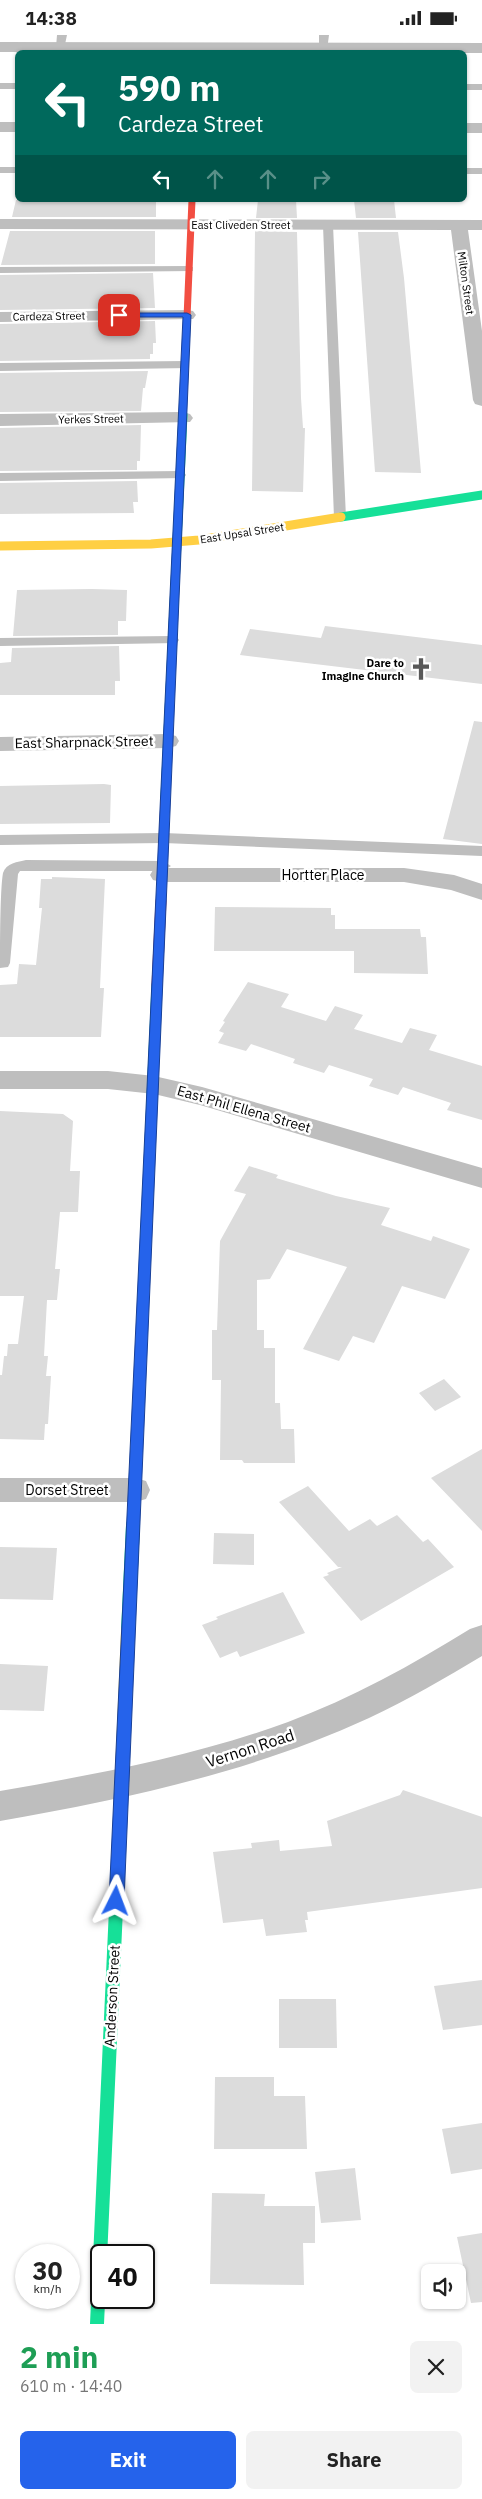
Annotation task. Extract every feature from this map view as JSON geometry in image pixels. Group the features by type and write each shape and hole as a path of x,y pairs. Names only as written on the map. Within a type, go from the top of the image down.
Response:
{"street":[{"path":"0,47 61,41 199,45 324,41 448,41 482,48"},
{"path":"0,127 15,127"},
{"path":"467,128 482,128"},
{"name":"Anderson Street","path":"97,2324 154,1085 192,202"},
{"name":"East Cliveden Street","path":"0,224 482,225"},
{"name":"Milton Street","path":"459,225 482,401"},
{"name":"Cardeza Street","path":"0,317 187,315"},
{"name":"Yerkes Street","path":"0,419 183,418"},
{"name":"East Upsal Street","path":"0,546 177,542 482,495"},
{"name":"East Sharpnack Street","path":"0,743 168,741"},
{"name":"Hortter Place","path":"163,870 404,875 454,883 482,892"},
{"name":"East Phil Ellena Street","path":"0,1080 108,1080 154,1085 202,1096 482,1178"},
{"name":"Dorset Street","path":"0,1490 135,1490"},
{"name":"Vernon Road","path":"0,1806 121,1784 224,1758 297,1733 393,1690 482,1639"}],"lane":[{"path":"0,86 15,86"},
{"path":"467,87 482,87"},
{"path":"0,170 15,170"},
{"path":"467,171 482,171"},
{"path":"328,225 340,518"},
{"path":"0,270 189,269"},
{"path":"0,367 185,365"},
{"path":"0,477 180,475"},
{"path":"0,642 172,640"},
{"path":"0,840 164,838 373,845 482,851"},
{"path":"2,963 10,873 15,868 26,865 163,870"}],"building":[{"path":"16,202 156,202 156,217 12,217"},
{"path":"258,202 296,202 297,218 256,218"},
{"path":"354,202 394,202 396,218 356,218"},
{"path":"10,231 155,231 155,264 1,265"},
{"path":"255,231 297,232 301,398 303,428 305,428 303,492 252,491"},
{"path":"358,232 398,232 404,278 421,473 375,472"},
{"path":"153,273 155,308 0,310 0,275"},
{"path":"155,321 156,343 153,343 153,354 150,354 150,359 0,361 0,324"},
{"path":"148,371 145,388 143,388 141,411 0,412 0,373"},
{"path":"141,425 140,461 137,461 137,470 0,471 0,428"},
{"path":"137,481 138,502 133,502 134,513 0,514 0,483"},
{"path":"17,590 127,590 126,621 118,621 118,635 13,636"},
{"name":"Dare to Imagine Church","path":"325,626 482,645 482,684 240,655 250,629 321,638"},
{"path":"119,646 120,681 115,681 115,695 0,695 0,663 11,662 12,648"},
{"path":"474,721 482,722 482,844 443,839"},
{"path":"111,785 110,823 0,824 0,786"},
{"path":"52,877 105,879 100,988 104,988 101,1037 0,1037 0,985 17,984 19,964 36,965 42,908 39,908 41,879 52,879"},
{"path":"215,907 331,908 331,915 335,915 335,929 420,929 421,937 426,937 428,974 354,973 354,951 214,951"},
{"path":"248,982 289,994 281,1007 326,1021 335,1006 363,1015 354,1029 402,1043 410,1028 437,1035 429,1050 482,1066 482,1120 447,1110 451,1103 403,1087 398,1095 369,1086 373,1079 329,1065 324,1073 293,1063 295,1059 251,1044 246,1051 218,1043 224,1033 219,1031 225,1022 223,1021"},
{"path":"0,1111 63,1114 73,1121 70,1171 80,1171 78,1212 60,1212 55,1269 60,1269 57,1300 47,1300 44,1356 48,1356 46,1376 51,1376 48,1424 45,1424 44,1440 0,1439 0,1375 2,1375 4,1356 7,1356 8,1344 18,1344 24,1296 0,1296"},
{"path":"249,1166 278,1175 276,1178 336,1196 390,1208 381,1225 431,1241 433,1236 470,1249 445,1299 402,1286 374,1343 353,1336 339,1361 303,1349 347,1267 287,1249 270,1279 257,1280 257,1330 264,1330 264,1348 275,1348 275,1403 280,1403 281,1429 294,1429 295,1463 244,1463 242,1460 220,1460 221,1380 212,1380 212,1330 217,1330 220,1241 246,1194 234,1191"},
{"path":"444,1379 461,1397 435,1411 419,1393"},
{"path":"482,1449 482,1531 431,1478"},
{"path":"308,1486 349,1531 370,1519 377,1526 397,1515 423,1542 428,1539 454,1567 361,1621 323,1577 329,1575 327,1573 342,1567 338,1567 279,1502"},
{"path":"214,1533 254,1534 254,1565 213,1564"},
{"path":"0,1547 57,1548 53,1600 0,1599"},
{"path":"283,1592 305,1633 240,1657 237,1651 220,1658 202,1625 218,1619 216,1617"},
{"path":"0,1664 48,1666 44,1711 0,1710"},
{"path":"403,1790 482,1817 482,1888 307,1912 308,1920 305,1920 307,1932 266,1936 263,1919 223,1923 213,1852 252,1848 251,1843 279,1840 280,1851 332,1846 327,1821 400,1795"},
{"path":"482,1980 482,2025 443,2030 434,1986"},
{"path":"279,1999 336,1999 337,2048 279,2048"},
{"path":"215,2077 274,2077 274,2096 305,2096 307,2149 214,2149"},
{"path":"482,2123 482,2169 451,2174 442,2129"},
{"path":"355,2168 361,2220 321,2223 315,2172"},
{"path":"212,2193 265,2194 264,2206 315,2206 315,2243 303,2243 304,2285 210,2284"},
{"path":"482,2233 482,2302 471,2303 466,2279 466,2264 463,2264 457,2237"}],"traffic: fast":[{"path":"165,797 183,412"},
{"path":"341,517 482,495"},
{"path":"128,1631 157,985"},
{"path":"97,2324 118,1865"}],"traffic: slow":[{"path":"0,546 151,544 199,540 341,517"},
{"path":"118,1865 128,1631"}],"traffic: jam":[{"path":"183,412 192,202"},
{"path":"157,985 165,797"}],"place":[{"name":"Dare to Imagine Church","path":"421,669"}],"route":[{"path":"116,1901 155,1064 187,315 119,315"}]}
